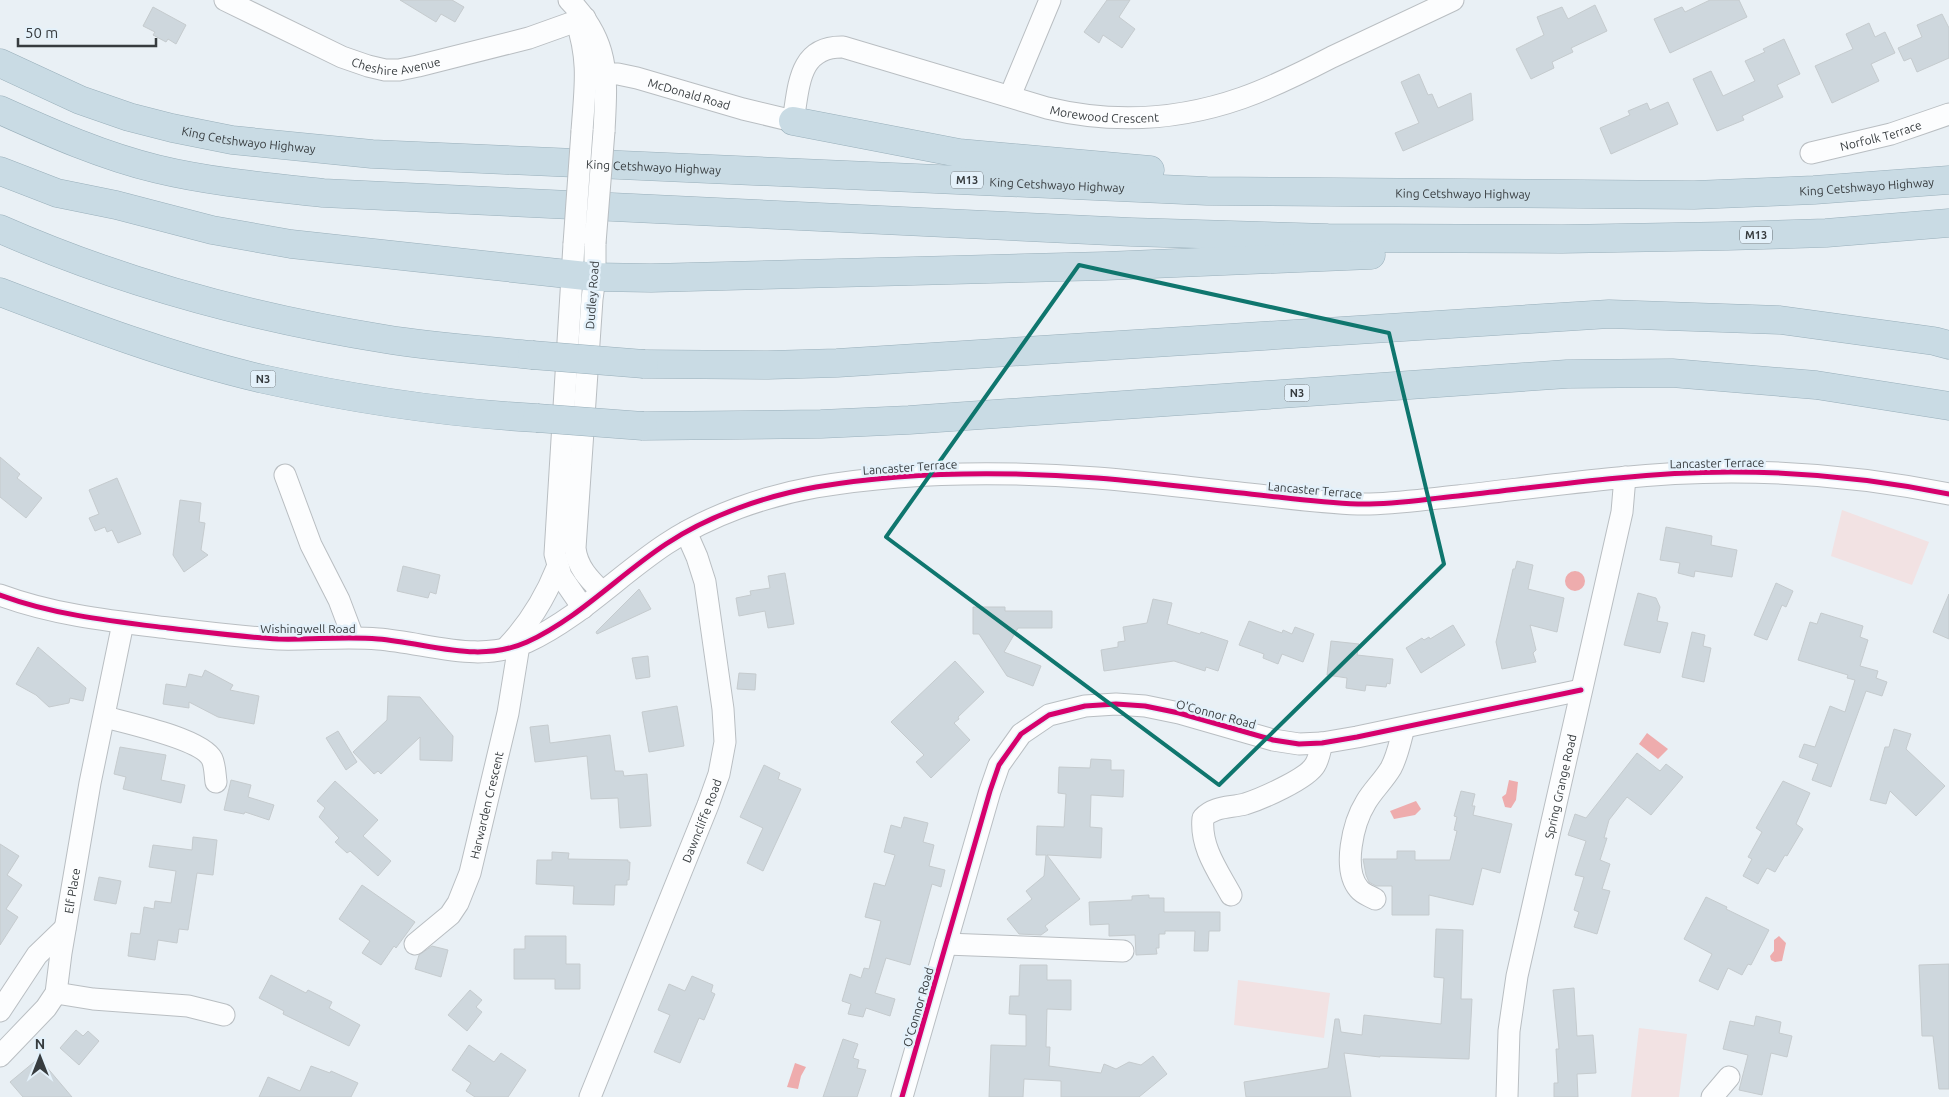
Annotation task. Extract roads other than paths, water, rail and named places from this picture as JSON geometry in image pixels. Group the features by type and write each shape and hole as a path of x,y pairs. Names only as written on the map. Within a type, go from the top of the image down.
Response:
{"highway":[{"path":"0,47 47,73 110,98 232,140"},
{"name":"King Cetshwayo Highway","path":"0,63 80,100 129,117 172,128 232,140 372,154 1207,191 1694,194 1814,190 1949,180"},
{"name":"M13","path":"0,110 48,132 156,169 207,179 323,193 1141,232 1328,238 1562,240 1826,233 1949,222"},
{"path":"793,121 959,154 1138,170 1480,182 1814,190"},
{"path":"0,156 43,176 116,205"},
{"path":"0,171 57,193 116,205 212,230 291,244 584,276 651,278 1278,260 1431,252 1562,240"},
{"path":"0,229 86,263 162,290 283,320 387,339 532,355 644,364 768,365 837,363 1609,314 1780,320 1934,341 1949,345"},
{"name":"N3","path":"0,292 158,349 262,378 412,406 489,415 643,426 821,424 909,420 1567,374 1672,373 1816,384 1949,406"}],"street":[{"name":"Cheshire Avenue","path":"225,0 342,57 385,70 399,70 427,64 529,38 581,19"},
{"name":"Dudley Road","path":"569,0 581,19 583,42 596,74 604,131 585,243"},
{"path":"1010,96 1050,0"},
{"name":"Morewood Crescent","path":"793,121 800,79 805,66 820,51 833,47 857,50 1073,115 1152,118 1182,114 1243,98 1453,0"},
{"name":"Dudley Road","path":"583,608 565,584 557,568 556,544 584,276 582,130 596,74"},
{"name":"McDonald Road","path":"596,74 618,74 658,83 743,109 793,121"},
{"name":"Norfolk Terrace","path":"1812,153 1891,134 1949,114"},
{"name":"Dudley Road","path":"584,276 592,298 575,548 576,558 581,568 602,592"},
{"name":"Lancaster Terrace","path":"686,532 716,517 768,498 811,488 912,475 972,474 1094,478 1355,504 1382,504 1625,477 1717,472 1777,472 1883,482 1949,494"},
{"path":"286,474 311,545 339,600 353,637"},
{"name":"Spring Grange Road","path":"1507,1097 1509,1031 1517,976 1622,512 1625,477"},
{"path":"602,592 664,545 686,532"},
{"name":"Dawncliffe Road","path":"590,1097 708,805 719,774 725,742 723,709 705,582 686,532"},
{"name":"Dudley Road","path":"511,648 546,595 557,568"},
{"name":"Wishingwell Road","path":"0,595 26,605 123,623 278,639 353,637 472,653 511,648 556,626 583,608 602,592"},
{"name":"Elf Place","path":"56,993 65,928 90,783 123,623"},
{"name":"Harwarden Crescent","path":"415,944 450,915 458,903 470,873 508,713 511,648"},
{"name":"O'Connor Road","path":"902,1097 999,765 1021,734 1049,715 1085,706 1116,704 1145,706 1179,713 1273,740 1299,744 1322,743 1404,728 1581,690"},
{"path":"104,717 170,736 205,750 213,759 216,782"},
{"path":"1376,899 1361,892 1355,884 1350,862 1351,844 1365,803 1390,769 1396,756 1404,728"},
{"path":"1231,895 1207,851 1202,837 1203,818 1208,813 1217,809 1246,804 1303,778 1316,764 1322,743"},
{"path":"0,1011 37,955 65,928"},
{"path":"946,944 1123,951"},
{"path":"0,1056 46,1008 56,993 188,1006 224,1015"},
{"path":"1712,1097 1729,1077"}]}
